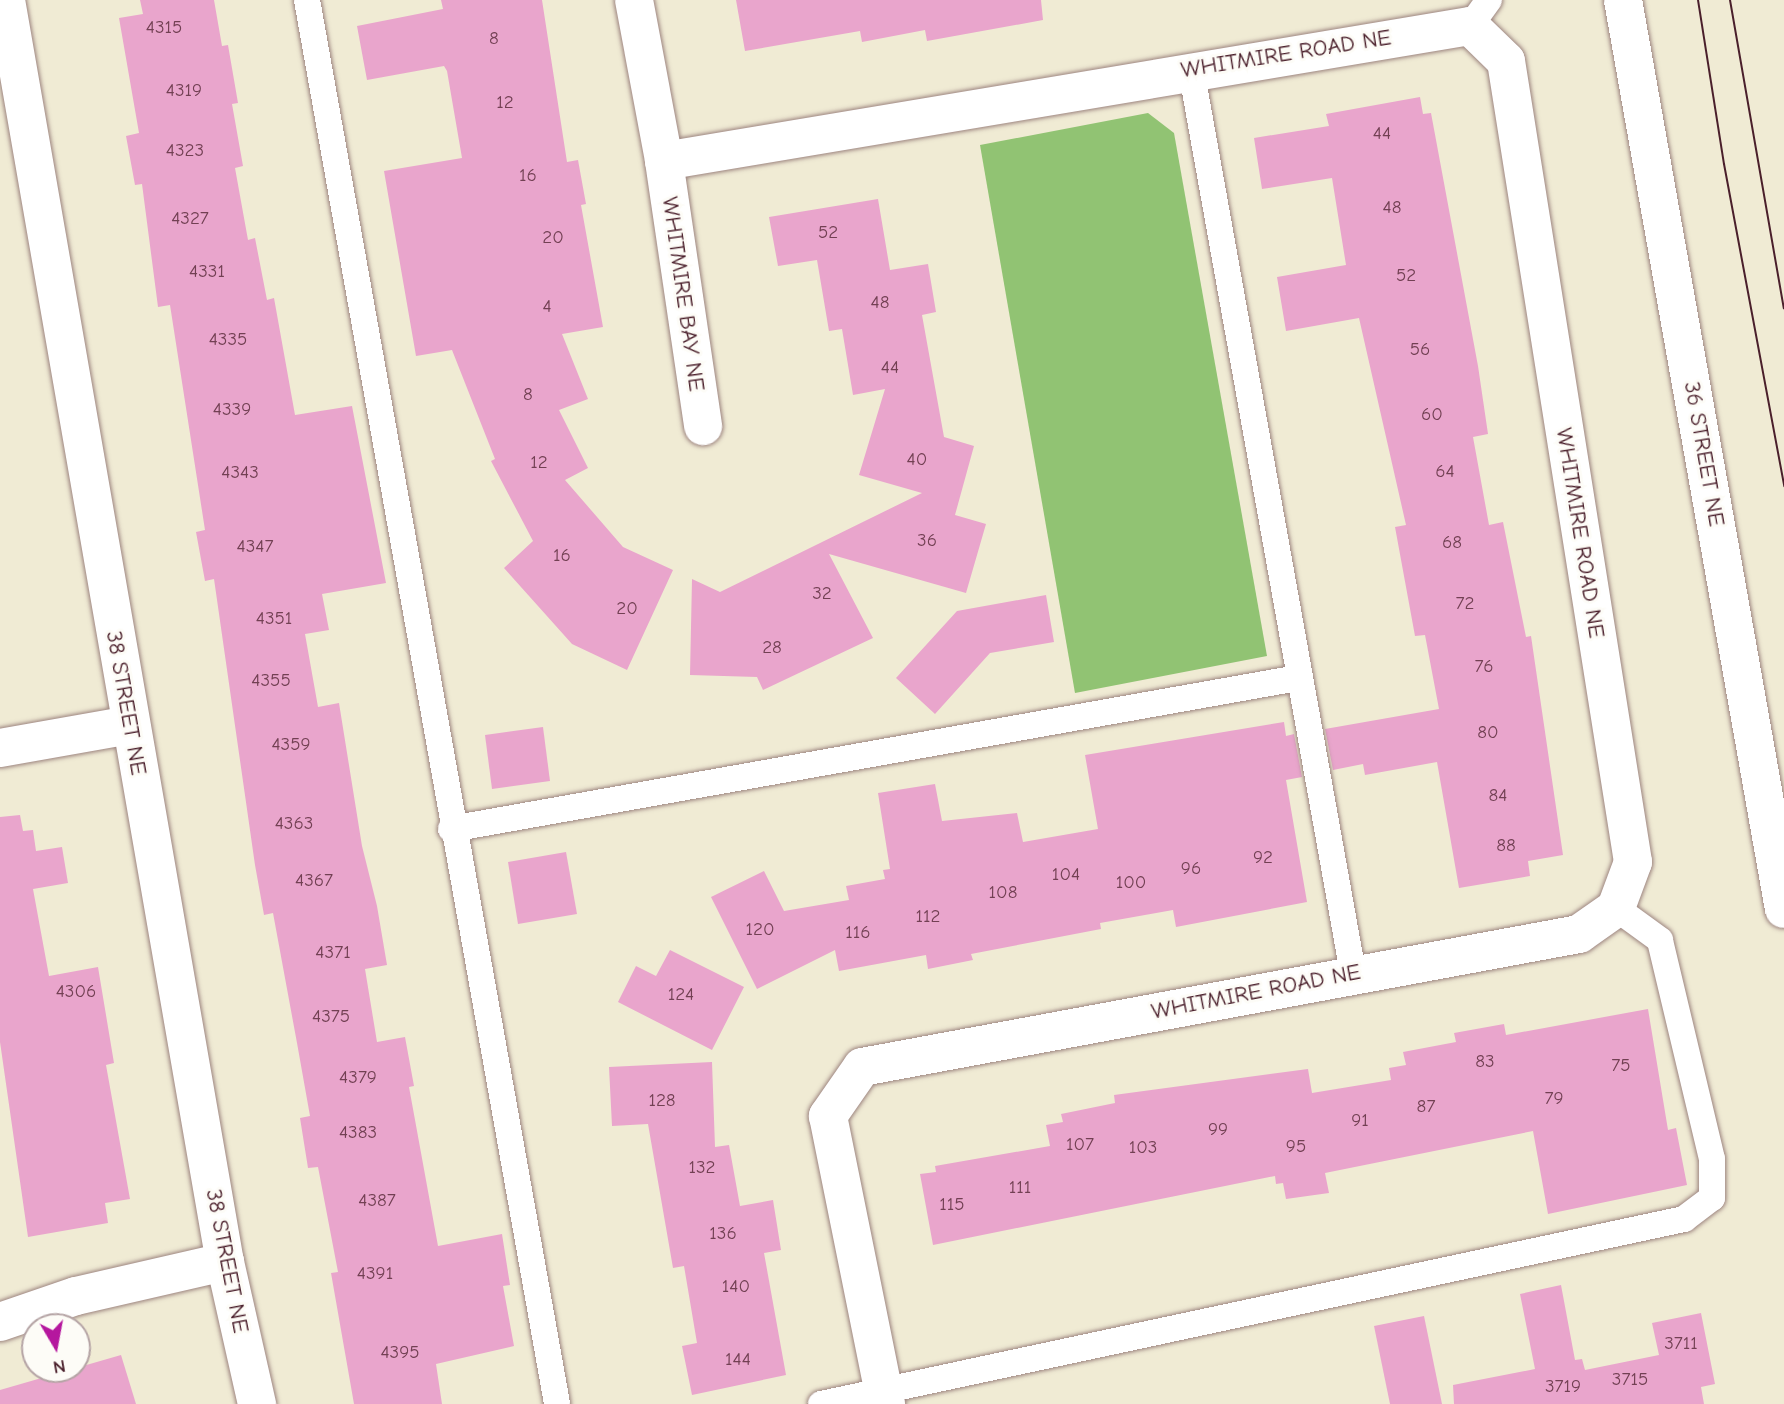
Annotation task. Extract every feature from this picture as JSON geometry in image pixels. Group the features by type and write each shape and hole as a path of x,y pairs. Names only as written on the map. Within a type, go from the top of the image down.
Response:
{"street":[{"name":"38 STREET NE","path":"6,0 225,1262 257,1404"},
{"path":"634,0 664,161"},
{"name":"36 STREET NE","path":"1623,0 1784,909"},
{"name":"WHITMIRE ROAD NE","path":"664,161 1191,69 1480,13 1506,61 1633,862 1616,908 1579,934 1353,973 862,1068 828,1116 885,1398"},
{"name":"WHITMIRE BAY NE","path":"664,161 703,426"},
{"path":"0,748 130,726"},
{"path":"0,1322 76,1296 225,1262"}],"lane":[{"path":"307,0 451,829 557,1404"},
{"path":"1191,69 1298,678 1353,973"},
{"path":"451,829 1298,678"},
{"path":"821,1404 885,1398 1684,1219 1712,1198 1712,1159 1660,940 1616,908"}],"green space":[{"path":"1148,113 1174,133 1267,656 1075,693 980,145"}],"building":[{"path":"140,0 214,0 222,46 228,45 238,103 232,104 243,166 235,168 248,240 255,238 267,300 274,298 295,415 352,406 386,583 322,594 329,630 305,634 318,707 339,703 362,846 377,906 387,965 365,969 377,1042 405,1037 414,1086 409,1087 438,1246 502,1234 510,1285 503,1286 514,1346 436,1364 442,1404 354,1404 331,1273 338,1272 318,1167 308,1168 300,1118 310,1116 297,1043 273,913 264,915 255,865 214,579 205,581 196,532 205,530 170,305 158,307 142,184 135,185 126,136 139,133 119,18 143,14"},
{"path":"441,0 542,0 567,162 578,160 586,204 581,205 603,327 562,334 588,399 559,410 588,468 565,480 623,547 673,570 627,670 572,644 504,568 533,541 491,461 495,459 452,350 416,356 384,171 462,158 447,71 444,66 367,80 357,26 443,9"},
{"path":"736,0 1041,0 1043,20 927,41 925,30 862,42 860,31 745,51"},
{"path":"1420,97 1423,114 1431,113 1478,366 1488,434 1473,437 1489,525 1503,522 1526,637 1531,636 1563,855 1528,861 1530,876 1459,888 1437,762 1365,775 1363,764 1333,770 1325,729 1439,709 1425,635 1415,636 1395,527 1406,525 1359,318 1286,331 1277,277 1346,265 1332,178 1262,189 1254,138 1329,126 1326,114"},
{"path":"878,199 890,270 928,264 936,312 922,315 944,437 974,446 955,515 986,524 966,593 829,554 873,638 763,690 757,677 690,675 692,579 720,592 922,493 859,475 885,389 853,395 842,329 829,331 817,260 778,266 769,217"},
{"path":"1046,595 1054,642 990,653 935,714 896,678 957,611"},
{"path":"1284,722 1286,736 1294,734 1302,777 1286,780 1307,902 1176,927 1173,910 1100,923 1101,929 971,954 973,960 928,969 926,955 839,971 835,950 757,989 711,897 764,871 784,911 849,900 846,886 885,879 883,870 890,869 878,793 935,784 942,821 1017,813 1023,842 1098,829 1085,755"},
{"path":"543,727 550,781 492,789 485,735"},
{"path":"20,815 23,831 33,830 36,851 62,847 68,883 33,889 49,976 98,967 114,1063 106,1065 130,1199 105,1203 108,1223 28,1237 0,1042 0,817"},
{"path":"566,852 577,914 518,924 508,862"},
{"path":"670,950 744,987 712,1050 618,1002 636,966 656,976"},
{"path":"1648,1009 1668,1130 1676,1128 1687,1185 1548,1214 1533,1131 1325,1173 1329,1193 1286,1199 1283,1183 1276,1184 1275,1176 933,1245 920,1174 936,1172 935,1166 1050,1146 1046,1125 1063,1122 1061,1114 1115,1103 1114,1095 1308,1069 1312,1093 1391,1080 1389,1068 1406,1065 1403,1052 1456,1042 1454,1033 1504,1024 1506,1035"},
{"path":"712,1062 715,1147 729,1145 740,1206 773,1200 781,1250 764,1253 786,1375 692,1395 682,1346 697,1343 684,1266 673,1268 648,1124 612,1126 609,1067"},
{"path":"1561,1285 1575,1360 1582,1359 1585,1370 1659,1355 1652,1323 1701,1313 1715,1384 1701,1387 1704,1404 1454,1404 1453,1385 1535,1369 1520,1294"},
{"path":"1424,1316 1442,1404 1390,1404 1374,1326"},
{"path":"121,1355 136,1404 0,1404 0,1390 24,1383 91,1383 91,1364"}],"tram line":[{"path":"1698,0 1724,164 1784,486"},
{"path":"1730,0 1784,308"}]}
